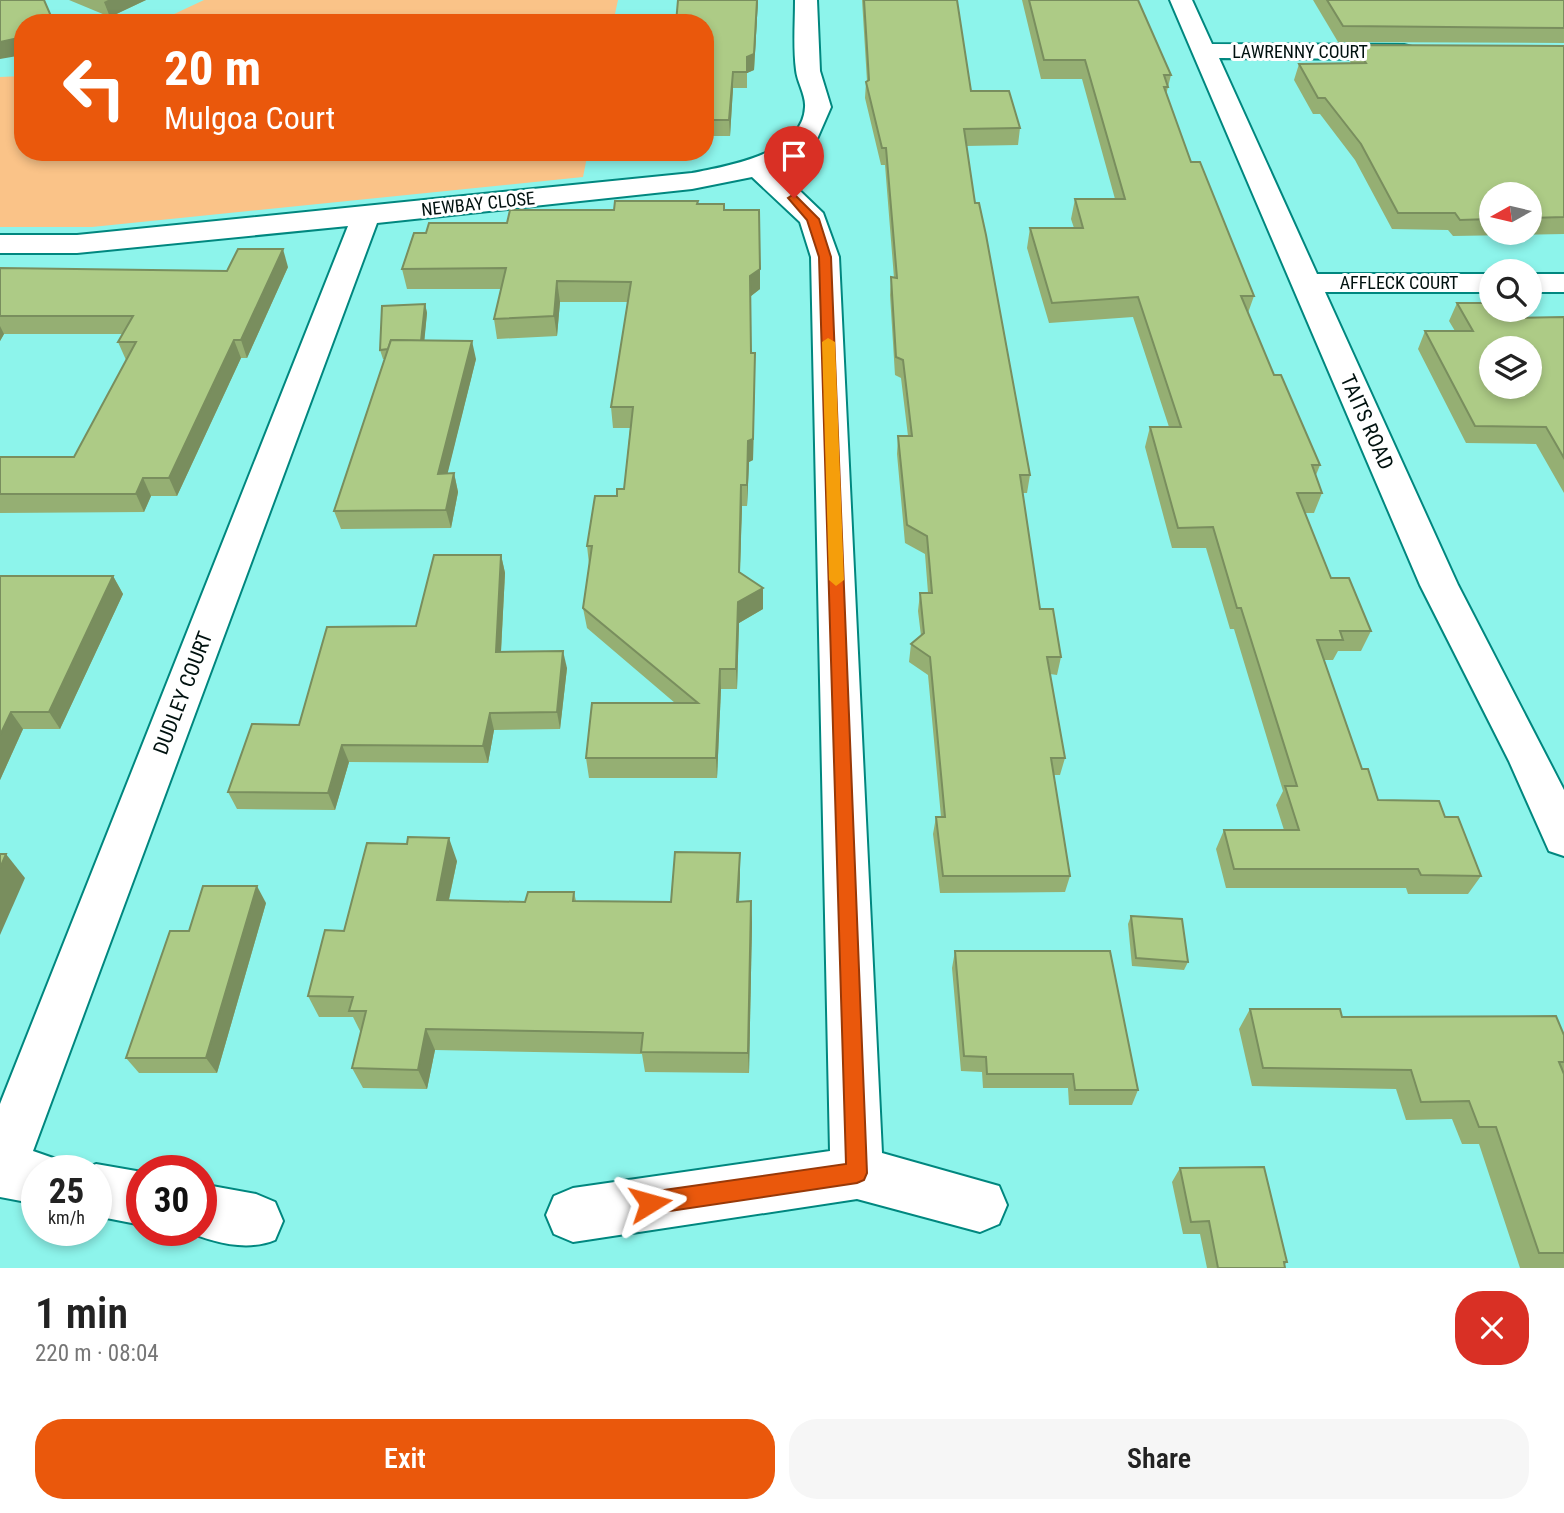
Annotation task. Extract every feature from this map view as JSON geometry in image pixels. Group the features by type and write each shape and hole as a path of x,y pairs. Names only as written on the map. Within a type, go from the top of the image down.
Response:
{"street":[{"name":"NEWBAY CLOSE","path":"0,244 76,244 366,216 692,181 752,169 779,157 808,134 818,107 808,71 806,0"},
{"name":"TAITS ROAD","path":"1181,0 1439,585 1547,761 1564,838"},
{"name":"LAWRENNY COURT","path":"1204,51 1425,52"},
{"path":"752,169 764,172 813,219 825,257 857,1173"},
{"name":"DUDLEY COURT","path":"21,1175 0,1171 366,216"},
{"name":"AFFLECK COURT","path":"1306,283 1479,283"},
{"path":"1542,283 1564,283"},
{"path":"573,1215 857,1173 980,1205"},
{"path":"217,1214 256,1221"}],"shaded area":[{"path":"204,0 618,0 615,14 174,14"},
{"path":"14,76 14,161 586,161 583,177 92,227 0,227 0,77"}],"building":[{"path":"0,0 44,0 50,14 14,14 14,39 0,42"},
{"path":"678,0 757,0 754,54 747,57 747,72 733,72 729,120 714,120 714,14 677,14"},
{"path":"864,0 957,0 971,91 1009,91 1020,128 964,129 975,203 979,203 986,235 1030,475 1020,475 1040,609 1053,609 1061,657 1047,657 1065,758 1051,758 1070,876 943,876 936,817 945,817 930,657 911,644 924,633 920,593 932,593 927,536 907,525 898,436 912,436 903,360 896,357 891,277 897,278 886,148 882,148 866,82 869,80"},
{"path":"1029,0 1138,0 1171,75 1164,75 1168,87 1164,87 1191,162 1200,162 1254,296 1241,296 1274,375 1281,375 1320,465 1312,465 1322,493 1297,493 1331,578 1349,578 1371,631 1340,631 1343,640 1317,640 1362,769 1368,769 1378,800 1439,801 1445,817 1458,817 1481,876 1421,875 1418,869 1234,869 1224,830 1299,830 1285,786 1297,786 1241,608 1237,608 1213,527 1178,528 1150,427 1181,427 1138,297 1052,303 1030,228 1083,228 1075,199 1125,199 1085,60 1044,60"},
{"path":"1327,0 1564,0 1564,28 1343,26"},
{"path":"1355,45 1564,46 1564,217 1542,218 1542,182 1479,182 1479,219 1460,220 1455,213 1398,213 1361,144 1325,98 1318,98 1299,64 1366,63"},
{"path":"615,201 698,201 697,204 724,204 724,210 759,210 760,269 750,276 751,353 755,353 753,439 748,441 747,485 741,485 739,572 763,588 738,602 736,669 720,669 716,758 586,758 592,703 698,703 583,608 592,546 587,546 595,496 617,496 617,489 624,489 633,407 611,407 631,282 557,281 554,316 494,319 506,268 402,269 414,233 426,233 429,223 507,223 510,210 614,210"},
{"path":"238,249 283,249 241,340 234,340 169,478 143,478 136,494 0,494 0,457 74,457 136,342 118,342 133,316 0,316 0,268 227,271"},
{"path":"1457,303 1479,303 1479,322 1542,322 1542,317 1564,317 1564,458 1546,427 1475,426 1425,331 1473,331"},
{"path":"425,304 421,341 391,340 388,349 380,350 382,306"},
{"path":"391,340 472,341 438,474 454,473 446,510 334,511"},
{"path":"434,555 501,555 496,652 563,651 557,712 490,713 483,746 342,745 328,793 228,792 252,724 299,725 327,627 416,626"},
{"path":"0,576 113,576 49,712 11,712 0,735"},
{"path":"408,837 449,838 437,900 525,902 528,892 574,892 573,901 671,902 675,852 740,853 737,902 751,901 748,1053 641,1052 643,1033 426,1029 418,1070 352,1068 366,1011 349,1011 353,997 308,996 325,930 344,931 367,843 407,844"},
{"path":"0,854 6,854 0,868"},
{"path":"203,886 257,886 206,1058 126,1058 170,931 189,931"},
{"path":"1131,916 1182,919 1188,962 1136,958"},
{"path":"955,951 1110,951 1138,1090 1075,1090 1073,1074 987,1074 986,1057 964,1056"},
{"path":"1250,1009 1340,1009 1342,1017 1556,1016 1564,1035 1564,1062 1559,1062 1564,1074 1564,1253 1539,1253 1496,1127 1479,1127 1469,1101 1421,1102 1411,1070 1263,1068"},
{"path":"1264,1167 1287,1262 1284,1262 1285,1268 1218,1268 1209,1221 1191,1222 1180,1168"}],"slow traffic":[{"path":"828,342 836,580"}],"route":[{"path":"650,1203 857,1173 825,257 813,219 794,198"}]}
